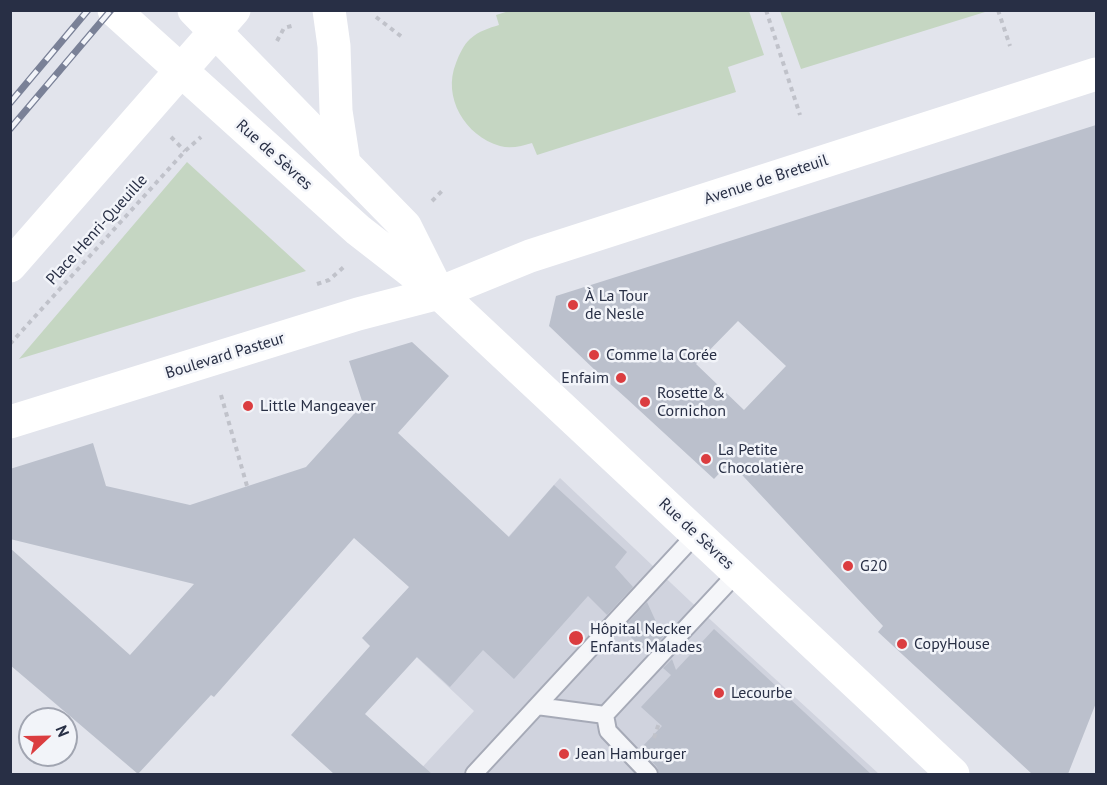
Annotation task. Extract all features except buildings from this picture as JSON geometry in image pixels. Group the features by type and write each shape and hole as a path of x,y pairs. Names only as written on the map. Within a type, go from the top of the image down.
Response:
{"main road":[{"name":"Rue de Sèvres","path":"114,10 358,230 439,293 953,774"},
{"path":"329,10 334,46 336,111 344,163"},
{"name":"Rue de Sèvres","path":"214,18 344,163 405,226 439,293"},
{"path":"10,267 180,71 214,18"},
{"name":"Avenue de Breteuil","path":"439,293 530,256 1096,74"},
{"name":"Boulevard Pasteur","path":"10,422 358,314 439,293"}],"lane":[{"path":"474,774 696,534"},
{"path":"605,715 737,573"},
{"path":"537,706 605,715"},
{"path":"605,715 608,730 649,774"}],"path":[{"path":"766,10 800,115"},
{"path":"998,10 1010,46"},
{"path":"376,17 402,37"},
{"path":"274,47 284,28"},
{"path":"168,135 184,151"},
{"name":"Place Henri-Queuille","path":"10,344 184,151 203,135"},
{"path":"220,392 247,486"}],"shaded area":[{"name":"Hôpital Necker Enfants Malades","path":"560,478 879,774 416,774 474,711 409,650"}],"green space":[{"path":"984,10 985,12 801,69 780,11"},
{"path":"509,11 749,11 764,55 728,67 736,92 537,155 532,143 504,147 476,134 460,113 452,89 452,76 456,63 466,44 473,36 499,25 496,15"},
{"path":"187,162 306,271 19,359"}],"railway":[{"path":"10,103 88,10"},
{"path":"10,129 111,10"}],"place":[{"name":"À La Tour de Nesle","path":"573,305"},
{"name":"Comme la Corée","path":"594,355"},
{"name":"Enfaim","path":"621,378"},
{"name":"Rosette & Cornichon","path":"645,402"},
{"name":"Little Mangeaver","path":"248,406"},
{"name":"La Petite Chocolatière","path":"706,459"},
{"name":"G20","path":"848,566"},
{"name":"Hôpital Necker Enfants Malades","path":"576,638"},
{"name":"CopyHouse","path":"902,644"},
{"name":"Lecourbe","path":"719,693"},
{"name":"Jean Hamburger","path":"564,754"}]}
